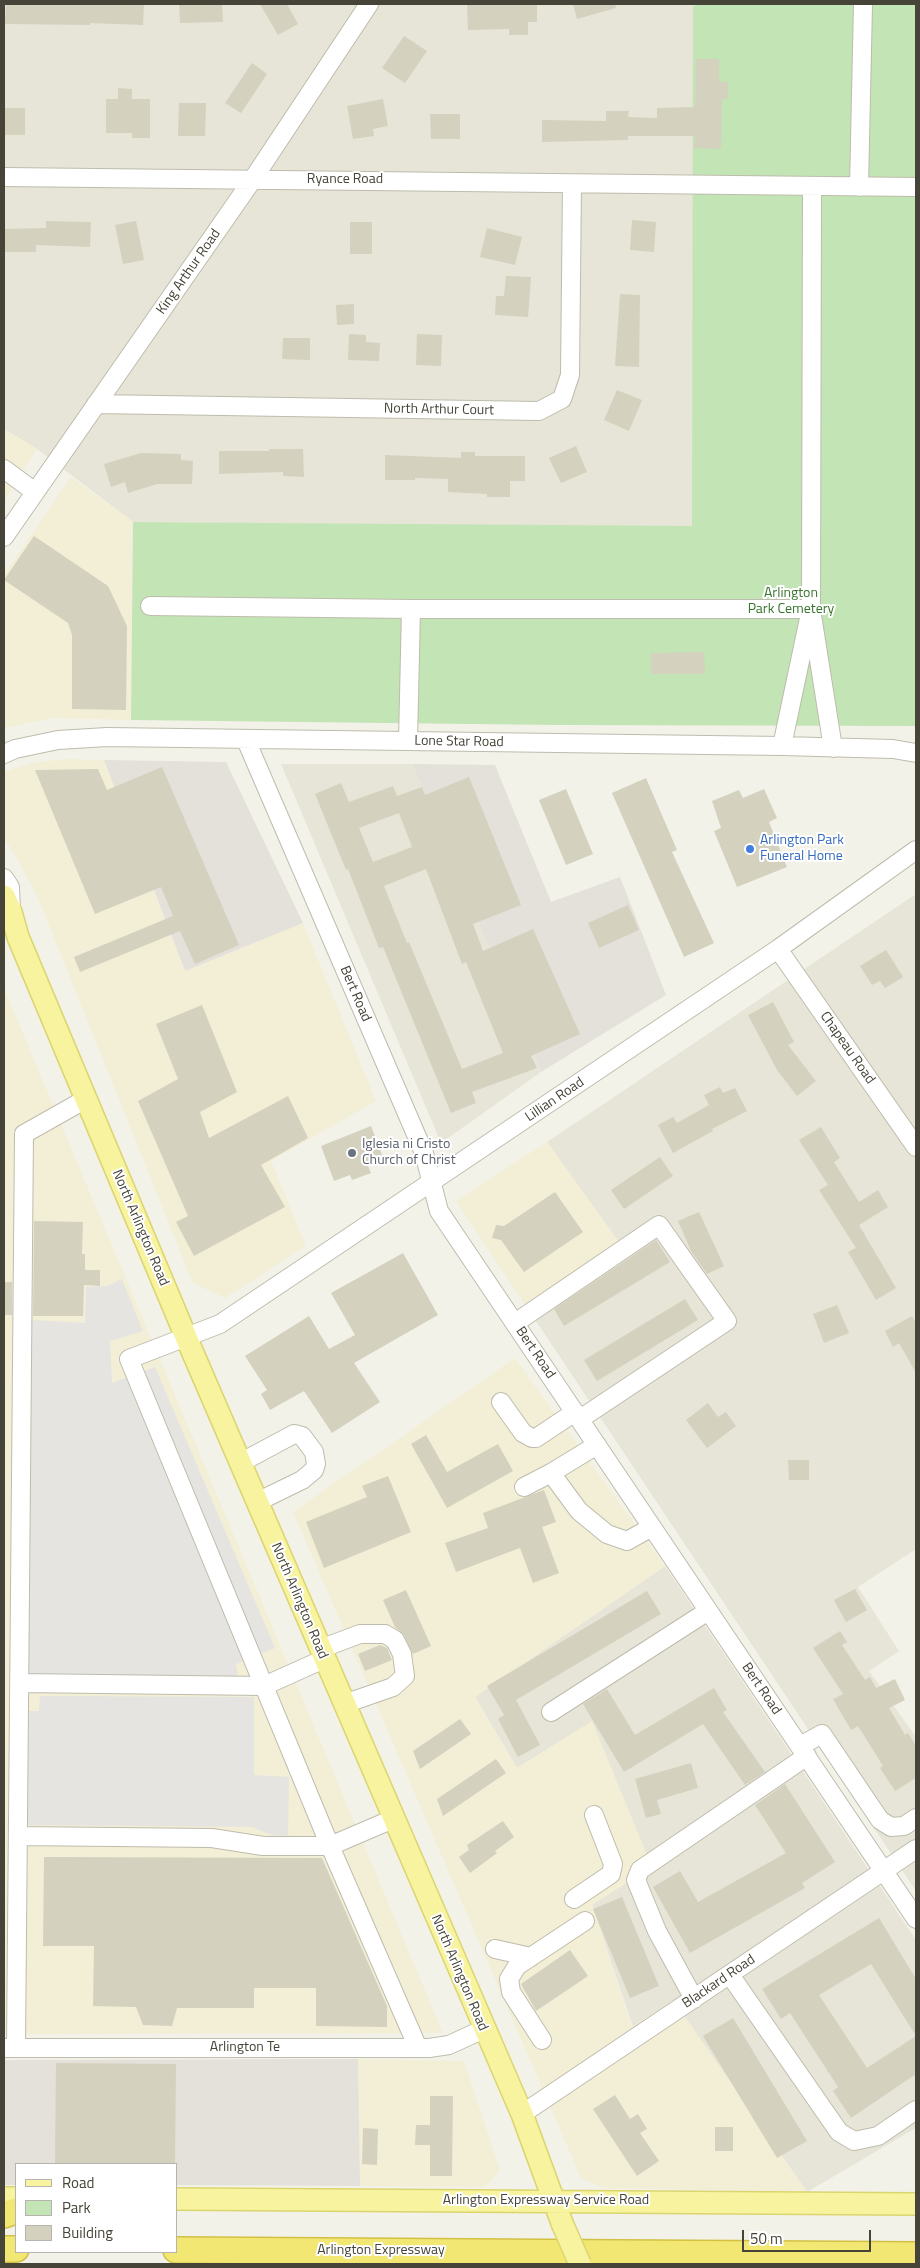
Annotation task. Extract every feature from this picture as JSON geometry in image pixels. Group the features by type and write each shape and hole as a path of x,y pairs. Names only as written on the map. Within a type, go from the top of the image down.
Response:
{"highway":[{"name":"Arlington Expressway","path":"178,2250 916,2255"}],"main road":[{"name":"North Arlington Road","path":"9,917 186,1337 522,2114 553,2201 580,2264"},
{"name":"Arlington Expressway Service Road","path":"178,2199 916,2204"}],"street":[{"name":"King Arthur Road","path":"4,537 253,180 369,4"},
{"path":"859,187 863,4"},
{"name":"Ryance Road","path":"4,177 916,187"},
{"name":"North Arthur Court","path":"96,404 539,411 562,399 570,375 572,184"},
{"path":"812,186 810,609 833,748"},
{"path":"4,469 35,492"},
{"path":"150,606 411,609 810,609"},
{"path":"408,742 411,609"},
{"path":"782,746 810,609"},
{"name":"Lone Star Road","path":"4,754 15,749 68,740 108,737 782,746 892,749 916,753"},
{"name":"Bert Road","path":"246,740 424,1153 439,1211 916,1919"},
{"name":"Lillian Road","path":"264,1686 129,1359 220,1324 778,949 916,850"},
{"path":"4,878 10,887 9,917"},
{"name":"Chapeau Road","path":"778,949 916,1147"},
{"path":"10,2048 11,1868 18,1836 24,1134 86,1100"},
{"path":"501,1402 524,1433 532,1438 536,1438 577,1416 727,1321 659,1225 515,1323"},
{"path":"240,1463 294,1434 302,1436 314,1452 316,1464 314,1470 302,1480 257,1502"},
{"path":"524,1487 597,1445"},
{"path":"551,1472 579,1511 607,1534 627,1541 652,1527"},
{"path":"551,1712 708,1611"},
{"path":"19,1683 264,1686 360,1634 384,1634 394,1640 402,1654 405,1676 393,1687 344,1704"},
{"path":"264,1686 330,1846 418,2048"},
{"path":"694,1999 657,1931 636,1880 640,1870 803,1751 822,1734 880,1820 891,1827 904,1826 916,1818"},
{"path":"574,1899 611,1874 613,1864 594,1815"},
{"path":"18,1836 212,1838 263,1846 330,1846 393,1819"},
{"name":"Blackard Road","path":"522,2114 885,1872 916,1849"},
{"path":"542,2040 511,1992 509,1979 517,1966 585,1921"},
{"path":"496,1949 531,1957"},
{"path":"730,1975 838,2132 854,2141 878,2136 916,2110"},
{"name":"Arlington Te","path":"10,2048 418,2048 449,2045 484,2029"}],"shaded area":[{"path":"4,4 697,4 693,7 693,527 133,522 37,449 4,429"},
{"path":"4,429 37,449 4,501"},
{"path":"71,477 133,522 131,720 52,718 4,728 4,575"},
{"path":"65,759 104,760 185,971 303,923 376,1101 271,1161 306,1246 225,1298 193,1283 37,896 4,838 4,772 32,763"},
{"path":"104,760 226,762 303,923 185,971"},
{"path":"281,764 412,764 541,1072 441,1143"},
{"path":"412,764 495,765 551,902 620,877 666,995 541,1072"},
{"path":"916,894 916,1549 858,1587 899,1651 869,1671 916,1737 916,1891 526,1306 621,1245 547,1142"},
{"path":"4,988 443,2033 4,2034"},
{"path":"547,1142 621,1245 526,1306 456,1201"},
{"path":"122,1279 143,1331 110,1341 112,1383 155,1367 275,1648 236,1664 238,1677 25,1674 28,1352 32,1320 85,1323 86,1287 107,1286"},
{"path":"515,1358 665,1566 475,1697 517,1768 592,1721 652,1867 592,1905 632,2027 673,2000 807,2192 604,2188 581,2178 293,1512"},
{"path":"665,1566 916,1940 916,2128 807,2192 673,2000 633,2027 592,1905 592,1722 517,1768 475,1697"},
{"path":"40,1696 254,1697 254,1775 289,1777 288,1836 271,1835 252,1827 24,1825 26,1711 39,1711"},
{"path":"358,2059 464,2061 500,2170 485,2187 360,2186"},
{"path":"358,2059 360,2186 178,2185 178,2163 15,2163 15,2185 4,2185 4,2060"}],"green space":[{"name":"Arlington Park Cemetery","path":"697,4 916,4 916,726 558,725 131,720 133,522 692,526 693,7"}],"building":[{"path":"6,4 144,4 143,25 90,23 90,25 5,24"},
{"path":"179,4 222,4 223,22 180,23"},
{"path":"260,4 287,4 298,24 278,35"},
{"path":"467,4 537,4 537,22 528,22 528,35 509,35 509,29 468,30"},
{"path":"573,4 615,4 616,8 577,19"},
{"path":"404,36 427,51 405,83 382,68"},
{"path":"696,59 719,59 719,82 728,82 728,99 722,99 721,149 694,148 695,136 628,136 628,140 542,142 542,120 606,121 606,111 629,111 628,117 657,118 657,108 695,107"},
{"path":"252,63 267,74 241,113 225,103"},
{"path":"118,88 132,89 132,99 150,99 150,138 132,138 132,133 106,133 106,99 118,99"},
{"path":"383,99 388,126 373,129 374,136 353,139 347,106"},
{"path":"179,103 206,103 205,136 178,136"},
{"path":"4,108 25,108 25,135 4,135"},
{"path":"430,114 460,114 460,139 431,139"},
{"path":"632,220 656,222 654,252 630,250"},
{"path":"46,221 91,222 90,247 36,245 36,252 4,252 4,229 46,228"},
{"path":"136,221 144,260 123,264 115,225"},
{"path":"350,222 372,222 372,254 350,254"},
{"path":"487,228 522,237 515,265 480,257"},
{"path":"506,276 531,277 528,317 495,315 496,296 504,296"},
{"path":"620,294 640,295 639,367 615,366"},
{"path":"354,304 354,324 337,325 336,305"},
{"path":"349,334 366,335 366,342 380,343 379,361 348,360"},
{"path":"417,334 442,335 441,366 416,365"},
{"path":"283,338 310,338 310,360 282,359"},
{"path":"617,390 642,400 629,431 604,420"},
{"path":"576,446 587,472 561,483 549,458"},
{"path":"269,449 303,449 304,477 283,476 283,472 219,474 219,451 269,451"},
{"path":"461,452 475,452 475,456 525,456 525,481 510,481 510,497 487,497 487,494 448,492 448,479 415,478 415,480 385,480 385,455 461,458"},
{"path":"141,453 181,454 181,460 193,461 192,484 157,484 128,493 125,482 111,487 104,464"},
{"path":"34,536 108,586 127,626 126,710 72,709 72,635 68,623 4,580"},
{"path":"704,652 705,674 651,674 651,653"},
{"path":"162,767 239,945 195,964 180,931 80,972 74,957 173,916 161,887 95,914 35,770 98,769 107,790"},
{"path":"469,777 521,905 473,924 483,951 533,929 580,1034 531,1056 537,1068 472,1092 476,1103 451,1113 383,947 379,948 348,869 346,870 315,794 341,783 349,802 393,786 397,796 422,787 425,795","holes":["399,813 412,847 373,862 359,828","426,869 462,964 466,962 503,1053 462,1069 384,886"]},
{"path":"646,778 677,850 672,852 714,943 684,957 612,793"},
{"path":"566,789 593,854 566,865 539,800"},
{"name":"Arlington Park Funeral Home","path":"764,789 777,818 769,822 787,867 737,887 714,831 721,828 712,801 739,790 743,798"},
{"path":"628,905 639,930 599,948 588,923"},
{"path":"886,950 903,977 885,988 880,981 872,985 860,966"},
{"path":"773,1002 794,1042 788,1045 816,1081 797,1096 777,1070 748,1015"},
{"path":"202,1005 237,1092 200,1112 209,1138 288,1096 308,1138 261,1165 285,1207 194,1256 176,1222 188,1216 138,1101 178,1079 156,1024"},
{"path":"720,1087 723,1093 735,1088 747,1111 712,1129 713,1131 673,1153 658,1125 673,1117 677,1123 709,1105 704,1095"},
{"name":"Iglesia ni Cristo Church of Christ","path":"371,1126 384,1160 368,1166 371,1173 352,1180 350,1175 334,1181 321,1146"},
{"path":"821,1127 840,1158 834,1162 859,1202 878,1190 888,1207 859,1225 896,1288 876,1300 848,1252 856,1248 819,1190 828,1185 799,1140"},
{"path":"660,1157 673,1176 624,1209 611,1190"},
{"path":"555,1192 583,1232 524,1272 501,1240 492,1238 496,1225 504,1226"},
{"path":"699,1212 724,1266 707,1274 691,1251 678,1221"},
{"path":"34,1221 83,1222 82,1254 85,1254 85,1270 100,1270 100,1286 84,1285 83,1316 33,1316"},
{"path":"656,1240 670,1262 564,1326 554,1309"},
{"path":"403,1253 438,1315 354,1363 380,1402 332,1433 304,1391 270,1410 261,1394 267,1390 245,1356 309,1316 329,1349 355,1335 331,1293"},
{"path":"4,1282 12,1282 12,1315 4,1315"},
{"path":"685,1299 698,1320 597,1381 584,1360"},
{"path":"837,1305 849,1333 824,1343 813,1314"},
{"path":"912,1316 916,1323 916,1373 899,1343 893,1347 885,1331"},
{"path":"708,1403 718,1417 726,1412 736,1426 707,1448 686,1420"},
{"path":"426,1435 447,1472 498,1444 513,1471 447,1508 411,1444"},
{"path":"788,1460 809,1460 809,1480 789,1480"},
{"path":"388,1476 411,1532 324,1568 306,1522 367,1497 362,1486"},
{"path":"544,1490 556,1522 542,1527 559,1573 533,1583 520,1548 456,1572 445,1543 488,1528 483,1513"},
{"path":"855,1589 867,1610 846,1622 834,1600"},
{"path":"406,1590 431,1646 413,1654 404,1635 395,1627 383,1600"},
{"path":"647,1591 661,1614 516,1700 540,1745 518,1757 498,1719 504,1715 487,1686"},
{"path":"840,1631 847,1642 842,1645 865,1680 870,1677 876,1688 895,1679 905,1700 889,1708 905,1735 908,1733 916,1746 916,1778 895,1791 880,1768 883,1766 858,1726 851,1730 833,1699 843,1694 813,1648"},
{"path":"380,1645 387,1648 392,1660 365,1671 358,1654"},
{"path":"714,1688 727,1710 723,1712 765,1772 745,1785 703,1724 624,1772 583,1704 607,1689 635,1735"},
{"path":"460,1719 471,1734 420,1769 413,1751"},
{"path":"496,1759 506,1773 443,1816 437,1799"},
{"path":"691,1763 698,1788 657,1800 661,1814 646,1818 635,1779"},
{"path":"785,1784 835,1862 802,1883 805,1888 690,1953 653,1887 680,1871 698,1902 786,1853 755,1805"},
{"path":"503,1821 514,1837 495,1851 497,1853 470,1873 459,1857 469,1850 467,1845"},
{"path":"44,1857 322,1858 387,2006 387,2027 316,2026 316,1988 254,1988 254,2008 177,2008 172,2026 143,2025 136,2007 93,2006 94,1946 43,1946"},
{"path":"622,1897 659,1986 630,1998 593,1909"},
{"path":"879,1918 916,1979 916,2036 916,2074 851,2118 833,2091 838,2087 790,2013 781,2019 762,1989","holes":["871,1964 916,2036 867,2068 819,1995"]},
{"path":"570,1950 588,1976 536,2011 521,1984"},
{"path":"733,2018 807,2141 777,2158 703,2036"},
{"path":"56,2063 176,2064 175,2163 55,2163"},
{"path":"615,2095 630,2119 638,2114 647,2129 640,2133 659,2161 637,2176 593,2109"},
{"path":"430,2096 453,2096 452,2176 430,2176 430,2145 415,2145 416,2125 430,2125"},
{"path":"715,2127 733,2127 733,2151 715,2151"},
{"path":"363,2128 378,2129 377,2165 362,2164"}],"place":[{"name":"Arlington Park Funeral Home","path":"750,849"},
{"name":"Iglesia ni Cristo Church of Christ","path":"352,1153"}]}
